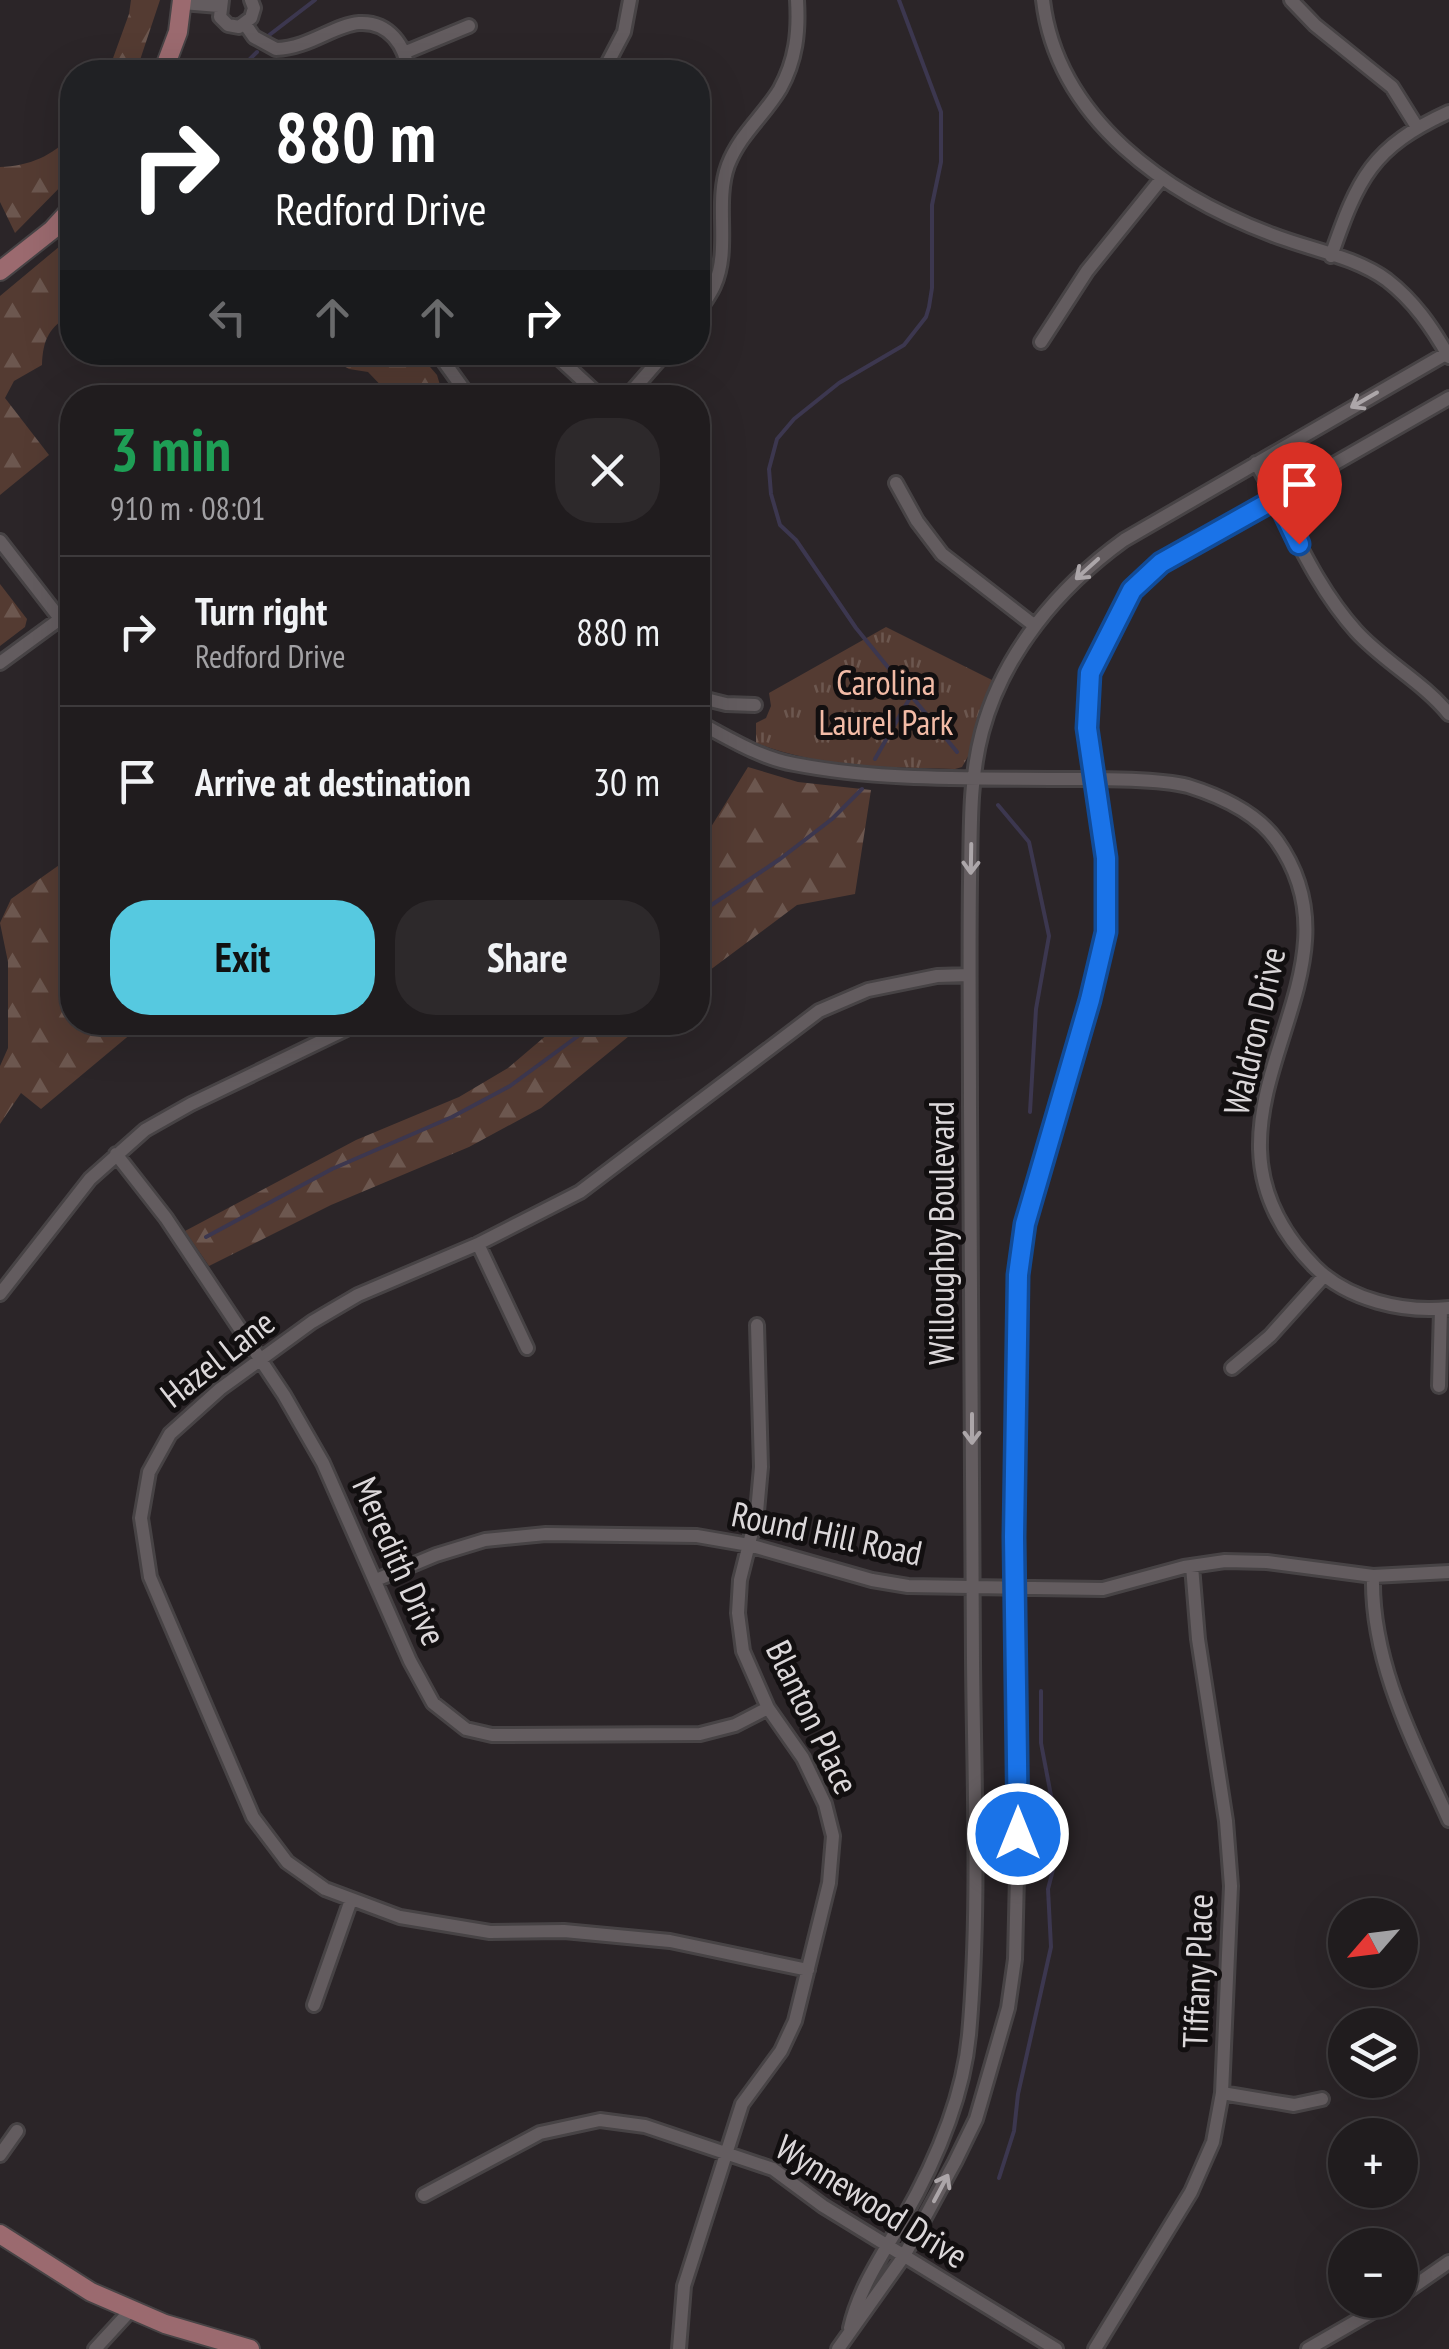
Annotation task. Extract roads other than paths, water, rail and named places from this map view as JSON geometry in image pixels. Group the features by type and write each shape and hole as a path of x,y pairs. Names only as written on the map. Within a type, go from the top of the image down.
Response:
{"main road":[{"path":"168,60 178,32 182,1"},
{"path":"0,271 60,221"},
{"path":"0,2234 90,2292 130,2310 250,2349"}],"street":[{"path":"246,24 253,13 250,0"},
{"path":"609,60 624,32 630,0"},
{"path":"710,294 720,264 727,167 744,134 779,91 791,63 799,33 797,0"},
{"path":"1044,0 1062,66 1077,94 1097,120 1162,178 1183,194 1237,222 1384,278 1418,308 1448,354"},
{"path":"1291,0 1392,87 1417,126"},
{"path":"182,1 220,3 220,17 228,25 246,24"},
{"path":"246,24 254,37 276,49 316,41 357,23 380,26 397,39 407,60"},
{"path":"406,52 469,26"},
{"path":"1332,256 1362,178 1382,152 1417,126 1449,112"},
{"path":"1040,342 1087,272 1162,178"},
{"name":"Willoughby Boulevard","path":"850,2328 856,2302 943,2138 961,2084 969,2042 973,1964 969,974 972,778 983,727 1001,681 1035,626 1087,567 1124,540 1256,462 1448,354"},
{"path":"566,365 588,385"},
{"path":"637,385 655,365"},
{"name":"Willoughby Boulevard","path":"838,2349 904,2256 976,2119 1008,2008 1015,1959 1018,1834 1014,1338 1025,1224 1106,932 1106,858 1087,728 1090,673 1132,590 1161,563 1449,398"},
{"path":"1256,462 1307,564 1331,601 1358,634 1449,714"},
{"path":"896,484 942,554 1035,626"},
{"path":"0,542 60,619 0,664"},
{"path":"710,700 756,706"},
{"name":"Waldron Drive","path":"710,728 791,764 901,776 1097,779 1184,785 1254,816 1277,840 1294,871 1308,932 1304,965 1262,1103 1260,1161 1271,1207 1293,1245 1324,1276 1355,1294 1405,1308 1445,1308"},
{"name":"Hazel Lane","path":"808,1970 670,1941 564,1931 472,1929 400,1918 326,1888 287,1862 254,1816 150,1577 140,1518 149,1472 170,1434 220,1389 312,1322 358,1295 478,1244 580,1192 819,1010 868,990 937,976 969,974"},
{"path":"0,1294 90,1179 145,1130 334,1035"},
{"name":"Meredith Drive","path":"116,1154 166,1218 323,1463 410,1662 433,1703 448,1718 466,1729 492,1735 700,1734 734,1725 768,1708"},
{"path":"478,1244 527,1348"},
{"path":"1232,1368 1270,1336 1324,1276"},
{"path":"1439,1386 1445,1308"},
{"name":"Blanton Place","path":"679,2349 684,2286 742,2104 795,2021 829,1884 833,1836 825,1804 803,1758 768,1708 744,1651 738,1613 740,1580 757,1512 761,1467 757,1325"},
{"name":"Round Hill Road","path":"376,1580 485,1540 546,1534 696,1536 749,1545 872,1580 908,1586 1102,1589 1225,1560 1374,1576 1449,1572"},
{"name":"Tiffany Place","path":"1096,2349 1191,2192 1213,2142 1222,2092 1231,1886 1192,1566"},
{"path":"1374,1576 1377,1632 1399,1710 1449,1820"},
{"path":"314,2005 351,1900"},
{"path":"1222,2092 1294,2105 1322,2099"},
{"name":"Wynnewood Drive","path":"424,2195 540,2133 600,2120 645,2126 773,2169 823,2206 1056,2349"},
{"path":"0,2156 17,2131"},
{"path":"1418,2284 1449,2262"},
{"path":"95,2349 130,2310"},
{"path":"1308,2349 1362,2318"}],"waterway":[{"path":"268,36 315,0"},
{"path":"899,0 941,112 941,162 932,205 929,307 904,345 839,383 794,419 777,439 769,469 780,525 796,540 856,628 957,752"},
{"path":"249,60 257,52"},
{"path":"875,759 911,696"},
{"path":"710,906 832,819 862,789"},
{"path":"998,805 1029,842 1049,936 1036,1009 1030,1112"},
{"path":"206,1237 332,1169 452,1117 510,1086 579,1035"},
{"path":"999,2178 1014,2131 1018,2094 1051,1947 1048,1889 1060,1843 1041,1743 1041,1691"}],"park label":[{"name":"Carolina Laurel Park","path":"886,702"}]}
